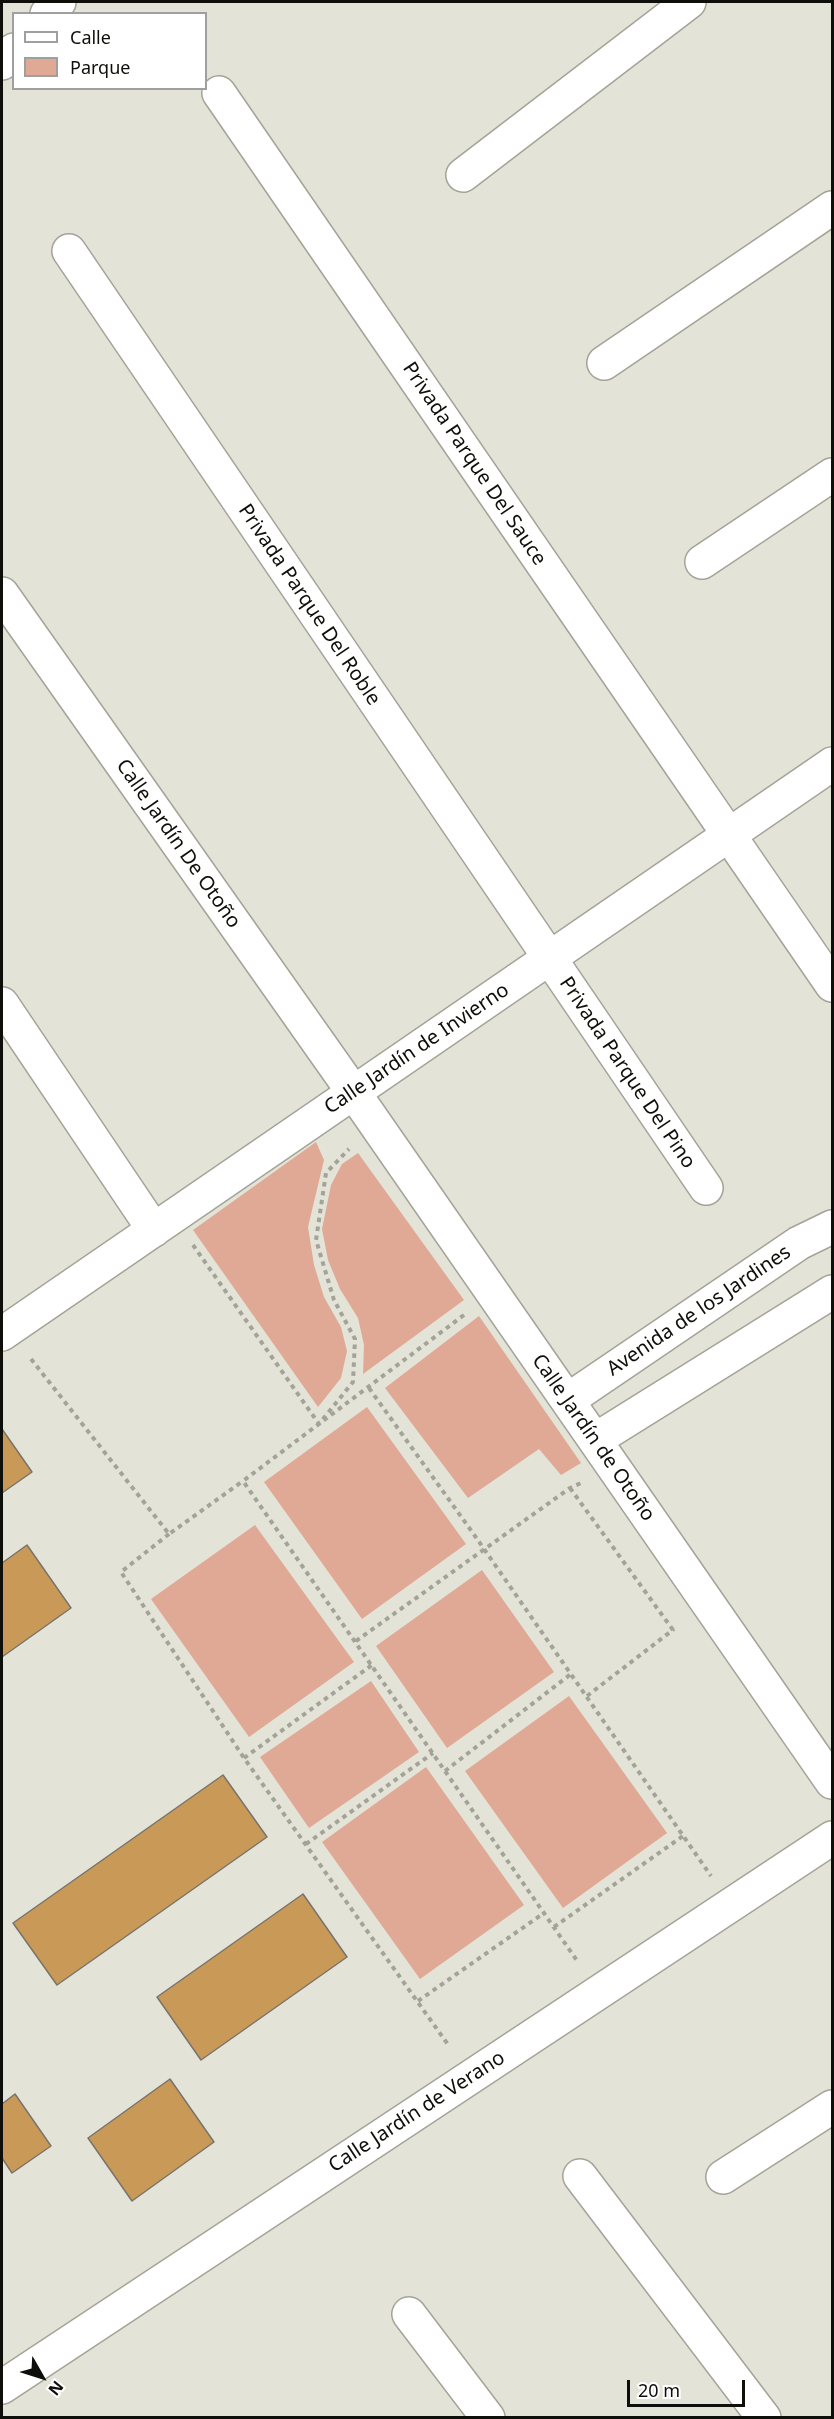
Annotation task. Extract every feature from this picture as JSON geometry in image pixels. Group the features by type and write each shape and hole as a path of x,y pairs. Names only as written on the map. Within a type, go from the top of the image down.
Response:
{"street":[{"path":"463,176 689,2"},
{"name":"Privada Parque Del Sauce","path":"219,93 832,985"},
{"path":"604,363 832,208"},
{"name":"Privada Parque Del Roble","path":"69,251 549,959"},
{"path":"702,562 832,475"},
{"name":"Calle Jardín De Otoño","path":"2,594 354,1093"},
{"name":"Calle Jardín de Invierno","path":"5,1332 832,764"},
{"name":"Privada Parque Del Pino","path":"549,959 706,1188"},
{"path":"2,1004 163,1224"},
{"name":"Calle Jardín de Otoño","path":"354,1093 832,1782"},
{"name":"Avenida de los Jardines","path":"568,1400 799,1243 832,1227"},
{"path":"595,1440 832,1293"},
{"name":"Calle Jardín de Verano","path":"2,2387 832,1838"},
{"path":"723,2177 832,2107"},
{"path":"579,2176 764,2418"},
{"path":"409,2314 488,2418"}],"path":[{"path":"319,1424 353,1382 355,1339 334,1299 316,1240 326,1173 374,1122"},
{"path":"163,1224 319,1424"},
{"path":"470,2077 244,1758 121,1572 493,1293"},
{"path":"5,1332 169,1534"},
{"path":"369,1388 732,1905"},
{"path":"356,1641 570,1488 615,1469"},
{"path":"243,1480 599,1992"},
{"path":"570,1488 673,1630"},
{"path":"587,1696 673,1630 711,1607"},
{"path":"244,1758 372,1665"},
{"path":"445,1771 571,1674"},
{"path":"306,1844 434,1753"},
{"path":"554,1927 683,1836"},
{"path":"418,2001 544,1913"}],"green space":[{"path":"316,1142 324,1160 308,1227 314,1265 324,1297 341,1327 347,1351 341,1378 318,1407 193,1230"},
{"path":"358,1153 464,1300 363,1374 364,1345 358,1318 340,1289 328,1260 322,1229 331,1185 342,1164"},
{"path":"479,1316 581,1463 561,1475 539,1449 468,1498 385,1388"},
{"path":"367,1407 466,1544 362,1619 264,1482"},
{"path":"255,1525 354,1662 249,1737 151,1599"},
{"path":"482,1570 554,1672 447,1748 376,1646"},
{"path":"371,1681 419,1752 309,1828 260,1757"},
{"path":"569,1696 667,1833 563,1908 465,1771"},
{"path":"426,1767 524,1905 420,1979 322,1842"}],"building":[{"path":"2,1429 32,1472 2,1493"},
{"path":"27,1545 71,1608 2,1657 2,1563"},
{"path":"223,1775 267,1837 57,1985 13,1923"},
{"path":"303,1894 347,1957 201,2060 157,1997"},
{"path":"170,2079 214,2142 132,2201 88,2138"},
{"path":"15,2094 51,2146 12,2173 2,2158 2,2104"}]}
